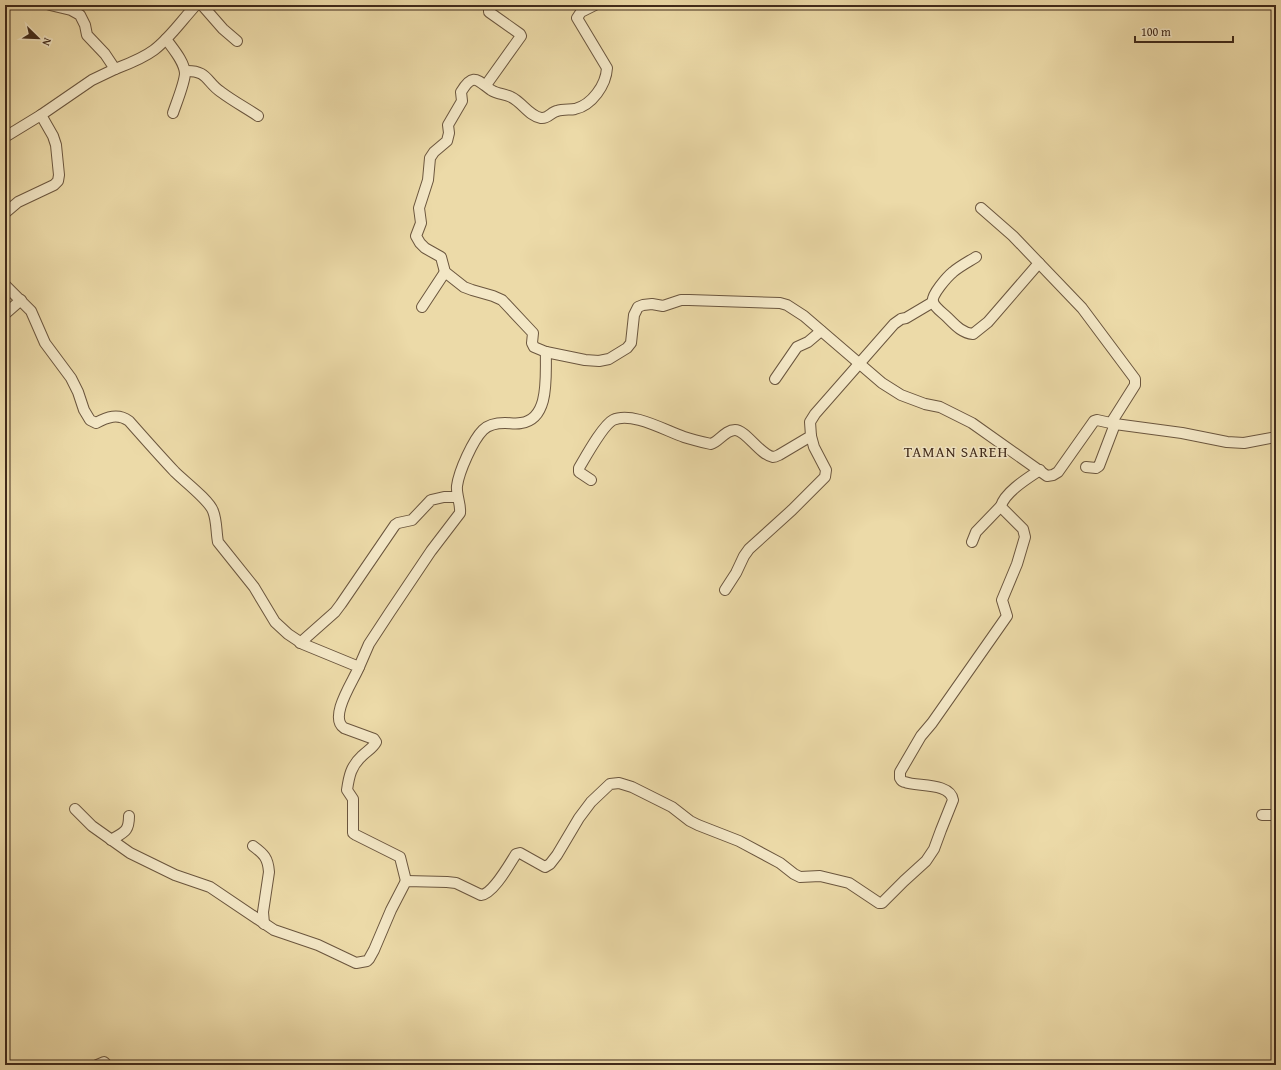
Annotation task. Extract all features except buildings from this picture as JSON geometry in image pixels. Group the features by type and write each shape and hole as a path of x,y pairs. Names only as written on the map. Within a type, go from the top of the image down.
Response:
{"street":[{"path":"50,5 71,10 80,14 85,25 87,35 105,54 114,69"},
{"path":"5,137 41,115 92,80 114,69 133,62 153,51 166,39 196,5"},
{"path":"202,5 223,29 237,41"},
{"path":"486,85 521,36 489,12 489,8 492,5"},
{"path":"595,5 581,12 577,18 607,68 604,80 597,93 587,104 575,109 557,110 545,118 542,118 530,113 516,100 495,92 479,80 473,79 463,89 461,94 462,101 448,123 449,133 447,141 434,152 429,161 428,180 419,208 422,223 416,236 420,243 425,248 441,257 445,272 464,287 493,296 506,303 517,318 532,333 533,346 546,352 585,360 599,361 609,359 631,344 634,315 638,307 643,305 667,306 681,300 780,303 787,305 804,316 882,383 901,394 926,404 940,407 972,423 1047,476 1056,474 1094,421 1097,420 1182,433 1227,442 1244,443 1276,437"},
{"path":"166,39 177,55 185,71 173,113"},
{"path":"185,71 193,70 206,77 219,91 258,116"},
{"path":"5,213 18,202 54,186 58,181 59,175 54,136 41,115"},
{"path":"981,208 1013,236 1082,308 1135,379 1135,385 1113,423 1098,466 1096,468 1086,467"},
{"path":"725,590 749,549 792,510 825,476 826,470 814,447 811,436 811,420 894,324 932,302 941,284 953,272 976,257"},
{"path":"932,302 959,329 967,334 973,334 988,322 1039,263"},
{"path":"422,307 445,272"},
{"path":"5,285 31,311 46,343 71,378 78,392 84,410 90,420 96,423 106,417 119,416 125,418 175,472 206,500 213,510 216,520 218,542 254,587 275,622 288,634 300,642 359,667"},
{"path":"5,314 21,300"},
{"path":"775,379 797,347 808,342 821,331"},
{"path":"75,809 92,826 130,853 174,875 210,886 274,930 318,945 356,963 367,961 374,950 391,910 406,881 400,857 356,836 353,833 354,800 347,790 351,771 356,761 374,745 376,740 369,736 342,727 339,719 342,704 369,644 431,551 460,513 457,497 457,485 467,457 482,430 488,425 498,423 522,423 530,420 537,414 542,406 544,396 546,352"},
{"path":"591,480 579,472 579,468 612,420 629,419 643,421 683,436 711,444 734,430 740,431 767,454 773,456 779,455 811,436"},
{"path":"972,542 976,532 1001,506 1006,497 1024,481 1040,470"},
{"path":"300,642 335,612 398,523 412,520 431,500 444,497 457,497"},
{"path":"406,881 456,883 481,896 492,889 516,854 520,854 545,867 548,866 558,855 579,818 591,802 610,784 619,783 632,787 672,807 690,821 698,825 739,842 780,863 800,877 820,876 849,882 879,903 885,902 904,881 926,861 934,850 953,800 950,794 943,789 934,786 905,783 900,778 900,772 921,736 937,716 1007,616 1002,600 1016,564 1025,537 1025,532 1001,506"},
{"path":"1262,815 1276,815"},
{"path":"111,840 127,829 129,825 129,816"},
{"path":"253,846 266,858 269,872 263,912 264,924"},
{"path":"97,1065 104,1062 107,1065"}],"district":[{"name":"TAMAN SAREH","path":"956,451"}]}
